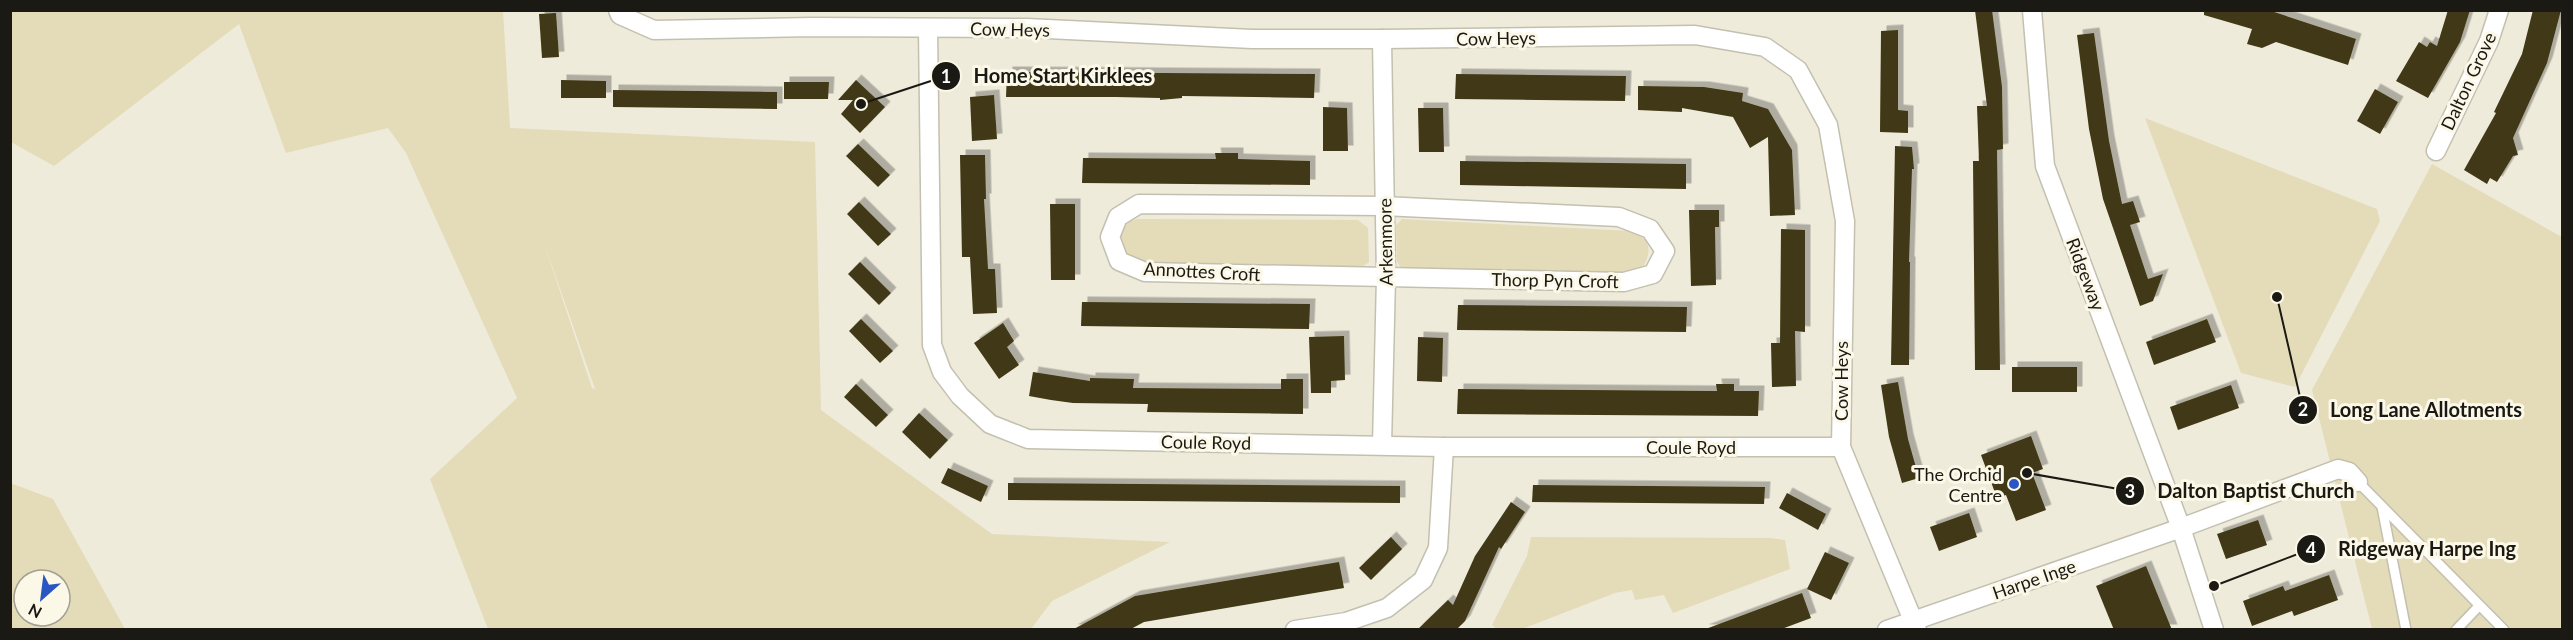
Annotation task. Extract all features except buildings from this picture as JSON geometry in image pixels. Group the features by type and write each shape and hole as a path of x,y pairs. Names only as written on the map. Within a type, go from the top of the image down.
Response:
{"street":[{"name":"Cow Heys","path":"618,10 620,15 654,30 1027,28 1252,39 1695,35 1765,47 1798,70 1828,125 1845,221 1841,447 1916,625"},
{"name":"Ridgeway","path":"2032,10 2045,166 2181,528 2214,630"},
{"name":"Dalton Grove","path":"2436,151 2489,41 2499,10"},
{"name":"Coule Royd","path":"928,28 932,345 942,372 960,396 990,424 1028,439 1444,447 1841,447"},
{"name":"Arkenmore","path":"1382,39 1383,206 1386,277 1382,445"},
{"name":"Annottes Croft","path":"1383,206 1140,204 1118,217 1110,237 1119,261 1145,272 1386,277"},
{"name":"Thorp Pyn Croft","path":"1383,206 1620,217 1650,229 1665,251 1653,274 1624,282 1386,277"},
{"path":"1295,630 1346,622 1387,608 1423,580 1438,548 1444,447"},
{"path":"2181,528 2338,469 2349,472 2358,482"},
{"name":"Harpe Inge","path":"1887,630 1916,625 2181,528"}],"lane":[{"path":"2358,482 2504,630"},
{"path":"2382,507 2406,630"},
{"path":"2456,630 2479,606"}],"shaded area":[{"path":"11,10 503,11 510,128 815,142 821,410 992,534 1170,542 1052,601 1031,629 488,629 430,479 517,398 406,153 388,128 286,153 239,24 54,166 11,142","holes":["542,237 595,389 592,388"]},
{"path":"2145,118 2377,209 2380,221 2295,387 2241,373"},
{"path":"2432,164 2562,237 2562,629 2372,629 2312,390"},
{"path":"1137,219 1358,220 1368,228 1369,262 1359,269 1139,262 1125,257 1117,243 1124,228"},
{"path":"1402,219 1630,231 1643,238 1648,252 1641,270 1627,274 1402,269 1397,262 1396,225"},
{"path":"10,483 53,499 125,629 11,629"},
{"path":"1531,537 1770,538 1785,540 1790,569 1673,613 1664,595 1635,600 1632,590 1615,593 1522,629 1497,629 1492,625 1527,556"}],"place":[{"name":"Home Start Kirklees","path":"861,104"},
{"name":"Long Lane Allotments","path":"2277,297"},
{"name":"Dalton Baptist Church","path":"2027,473"},
{"name":"The Orchid Centre","path":"2014,484"},
{"name":"Ridgeway Harpe Ing","path":"2214,586"}]}
